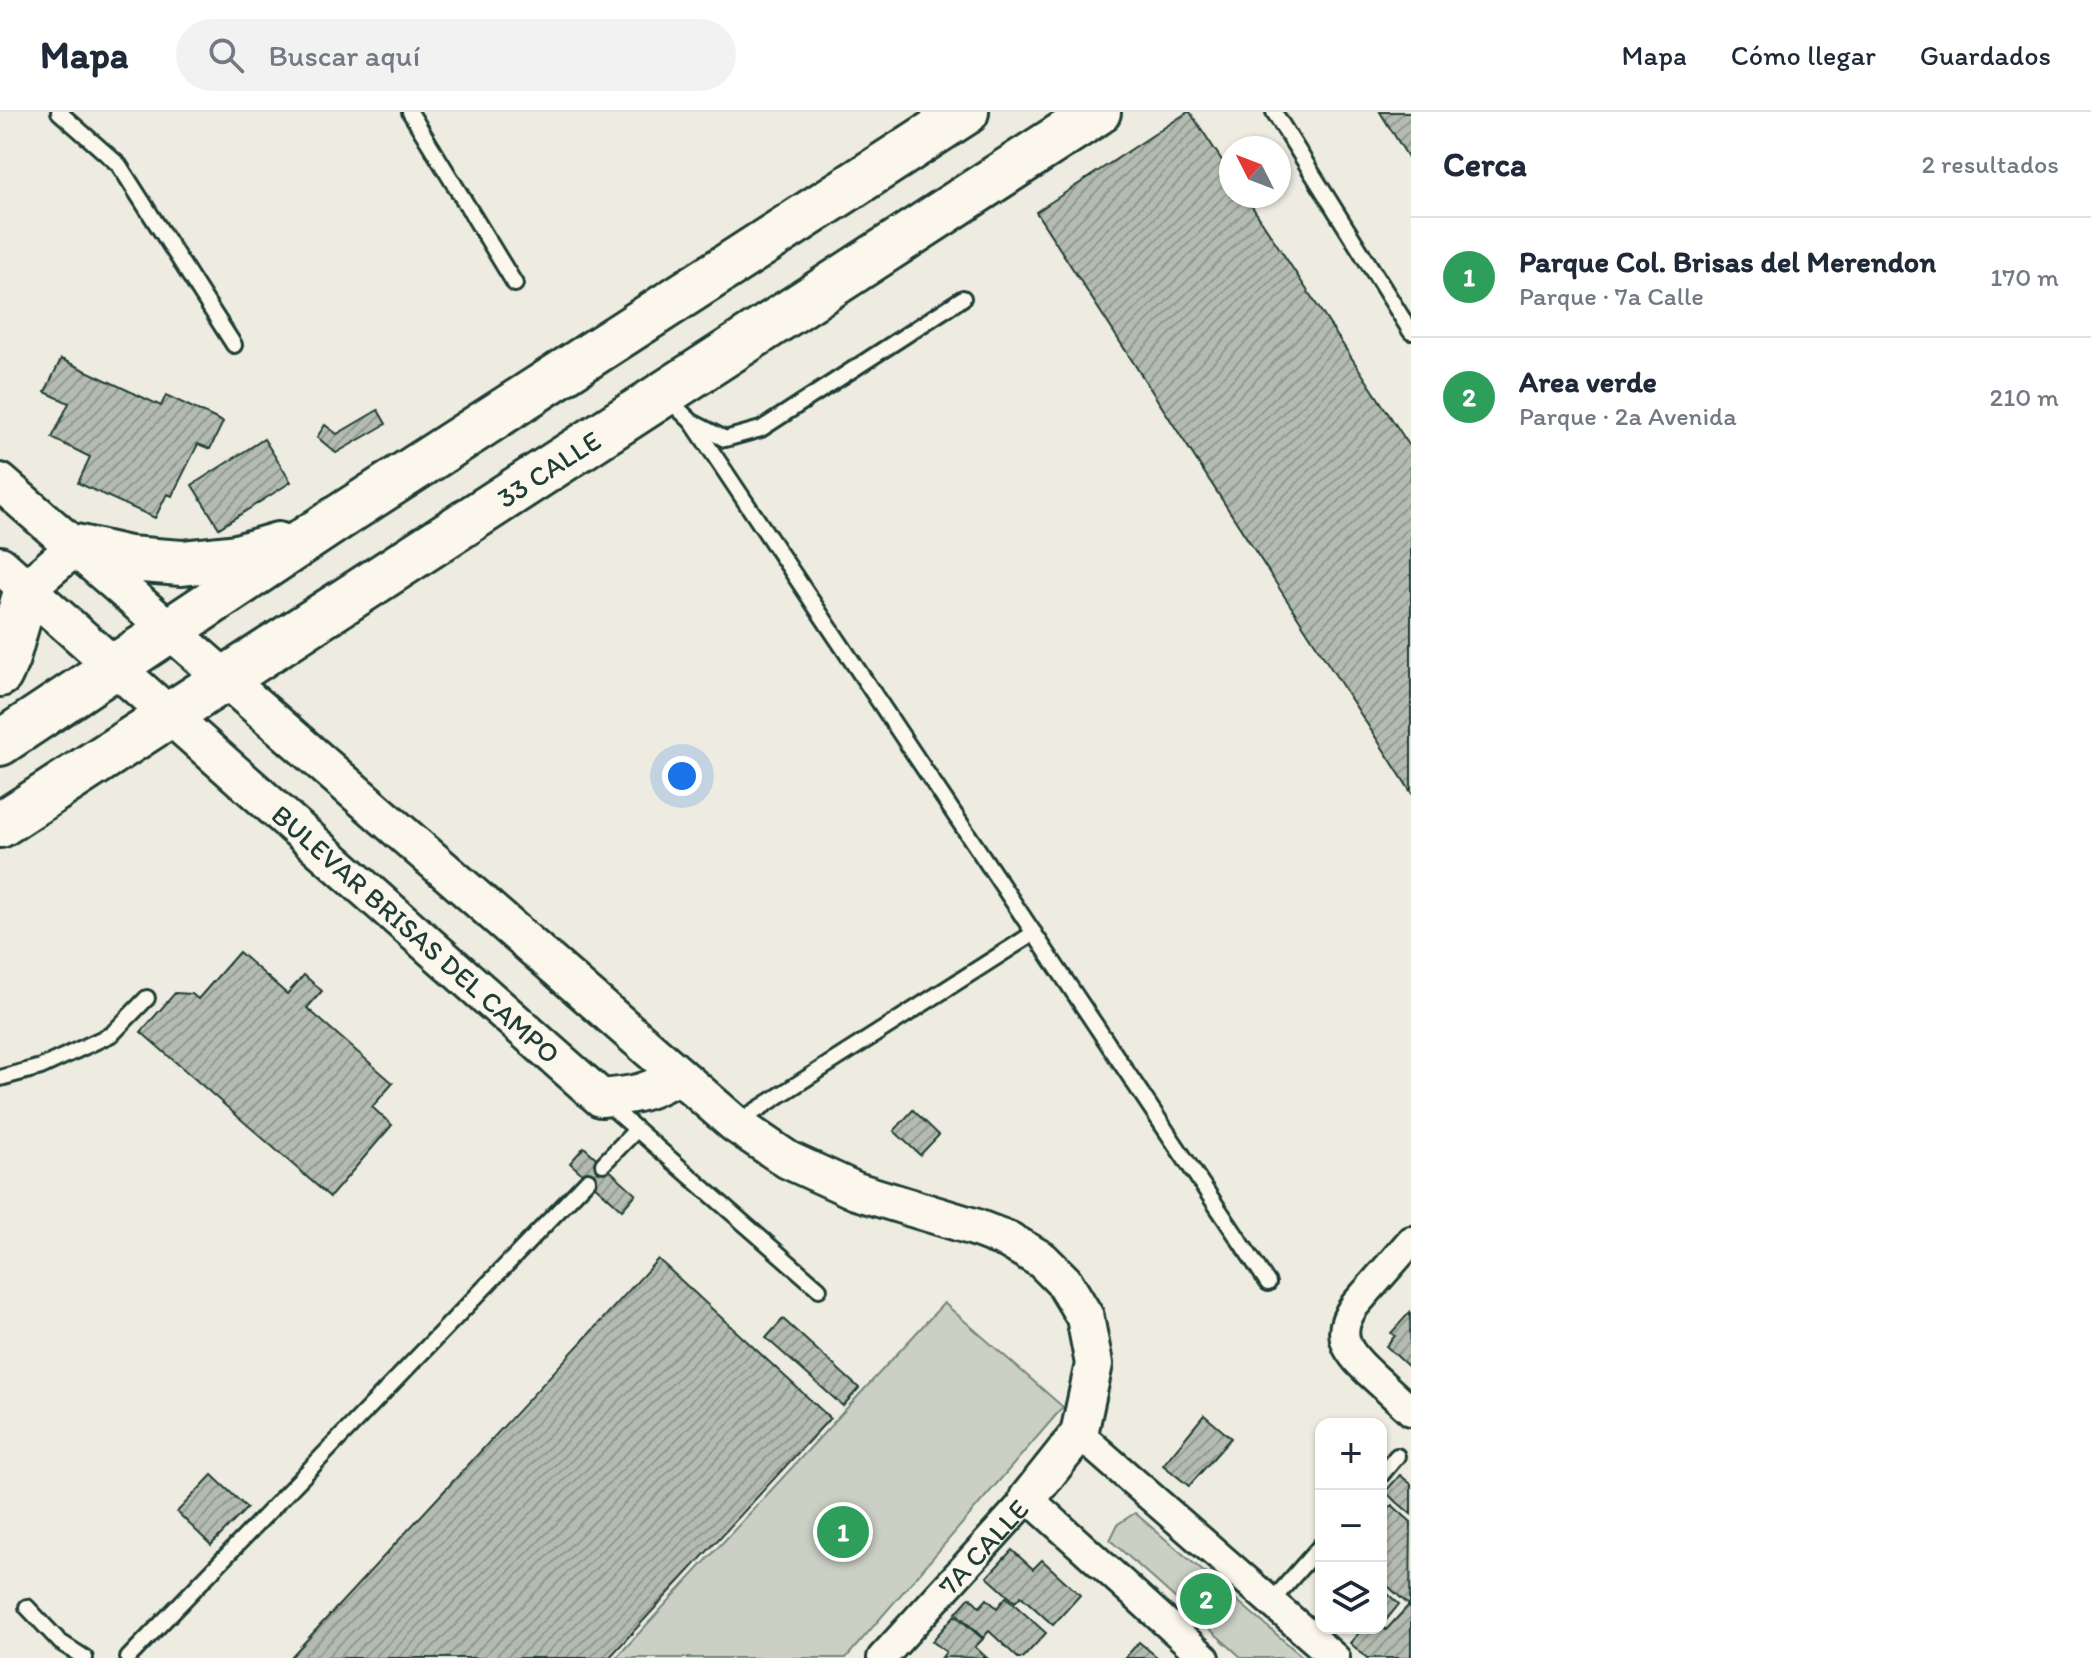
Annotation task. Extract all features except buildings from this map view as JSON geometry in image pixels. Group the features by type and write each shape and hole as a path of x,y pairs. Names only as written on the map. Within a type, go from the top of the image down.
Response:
{"main road":[{"path":"0,743 338,518 966,112"},
{"name":"33 CALLE","path":"0,825 227,679 678,408 1098,112"},
{"path":"75,547 128,559 196,562 237,557 289,542 338,518"},
{"path":"0,674 7,658 13,576"}],"street":[{"path":"0,482 735,1124 788,1160 856,1191 1008,1240 1042,1260 1064,1282 1085,1317 1094,1364 1079,1434 1335,1658"},
{"path":"13,576 75,547"},
{"name":"BULEVAR BRISAS DEL CAMPO","path":"13,576 601,1098"},
{"path":"601,1098 634,1095 657,1088 678,1075"},
{"path":"1411,1241 1355,1305 1343,1330 1352,1356 1411,1411"},
{"name":"7A CALLE","path":"882,1658 1028,1498 1079,1434"},
{"path":"1028,1498 1205,1658"}],"lane":[{"path":"59,112 119,165 234,345"},
{"path":"410,112 515,284"},
{"path":"1275,113 1411,332"},
{"path":"678,408 725,439 761,429 963,298"},
{"path":"678,408 1268,1283"},
{"path":"735,1124 1034,933"},
{"path":"0,1078 41,1067 112,1034 147,998"},
{"path":"601,1098 819,1289"},
{"path":"603,1164 636,1130"},
{"path":"128,1658 588,1180"},
{"path":"1387,1468 1397,1456"},
{"path":"1271,1602 1315,1552"},
{"path":"27,1607 60,1642 85,1658"}],"shaded area":[{"path":"944,1303 1063,1407 846,1658 616,1658"},
{"path":"1135,1513 1304,1658 1242,1658 1110,1540 1118,1524"}],"place":[{"name":"Parque Col. Brisas del Merendon","path":"843,1532"},
{"name":"Area verde","path":"1206,1599"}]}
